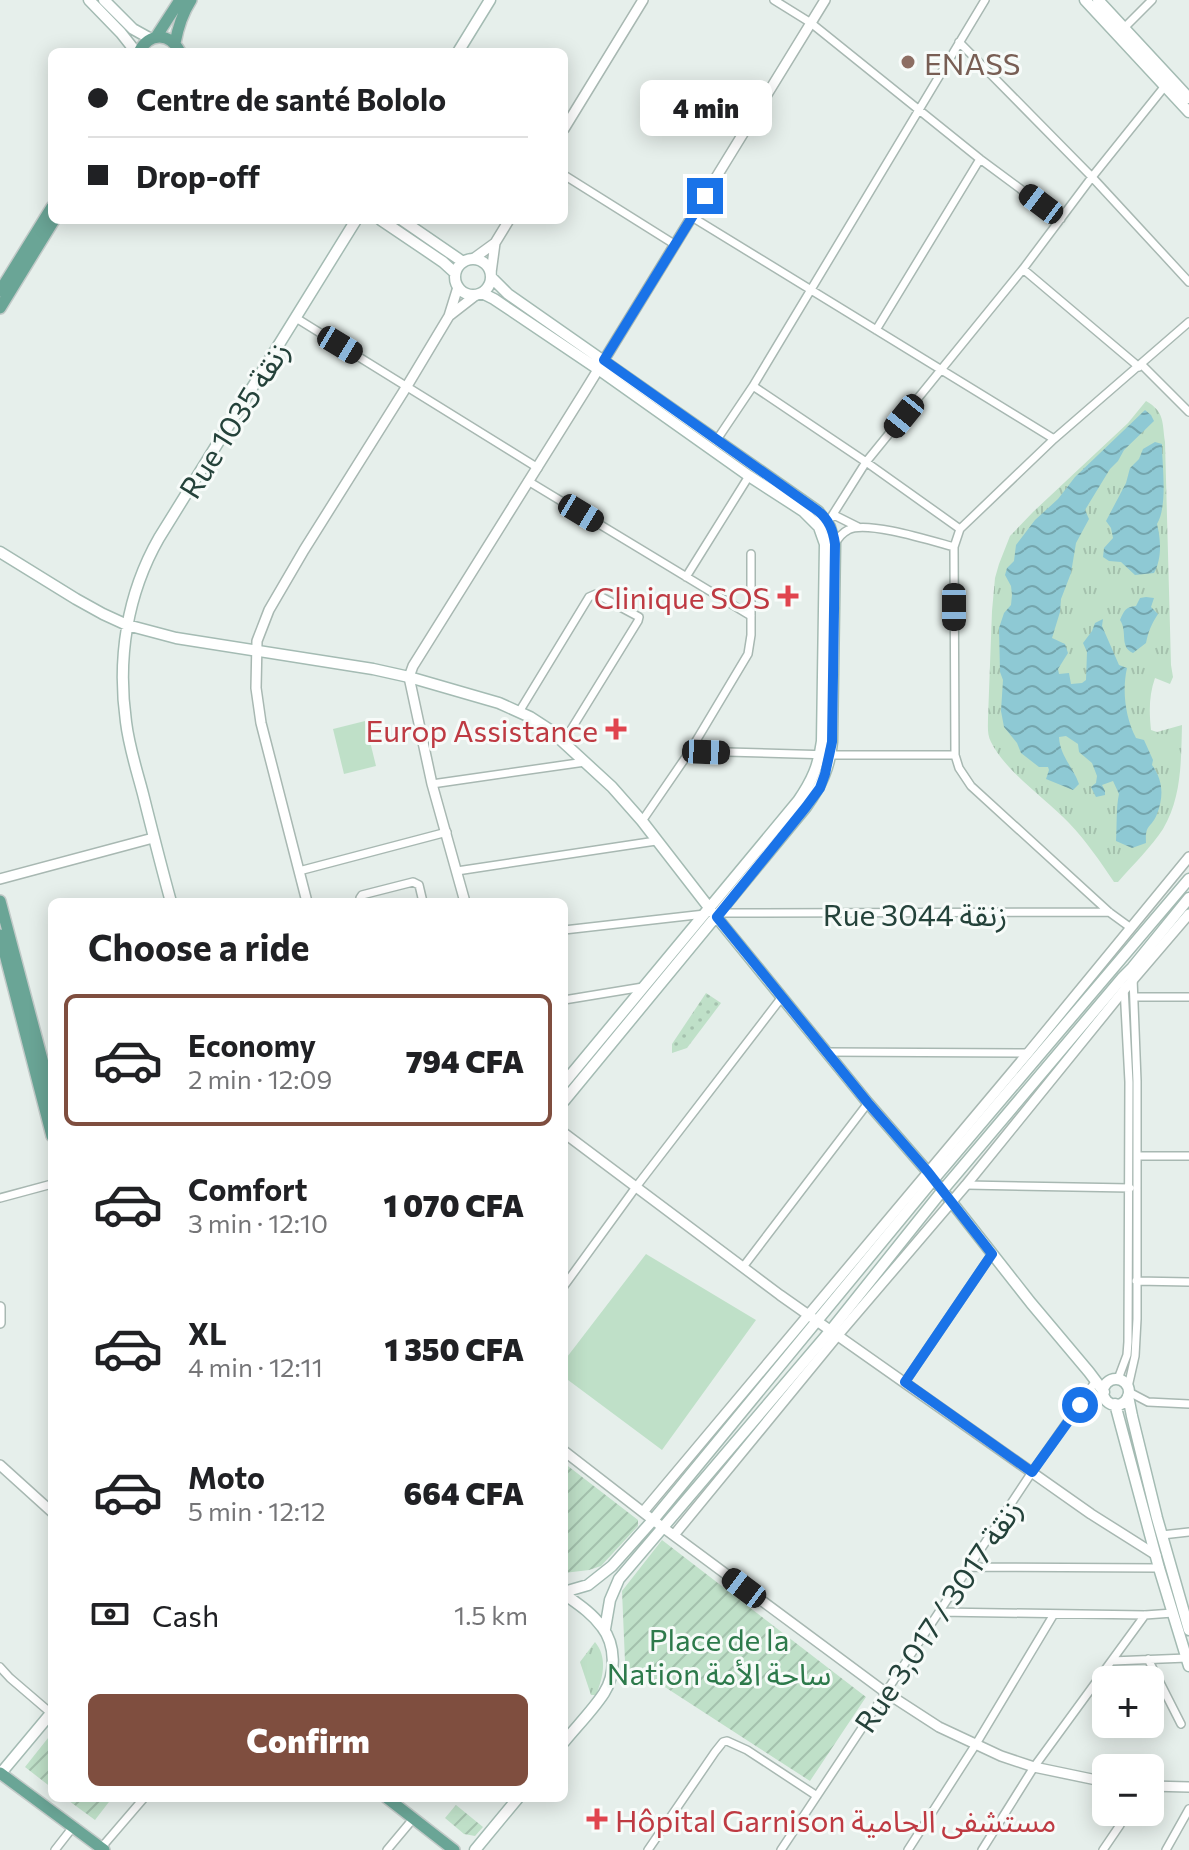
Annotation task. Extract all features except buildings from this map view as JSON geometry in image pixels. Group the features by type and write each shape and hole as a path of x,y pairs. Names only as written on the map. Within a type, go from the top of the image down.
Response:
{"main road":[{"path":"89,0 134,48"},
{"path":"104,0 133,29 153,38 166,38 178,48"},
{"path":"141,48 153,38 180,0"},
{"path":"178,48 178,26 191,0"},
{"path":"460,48 490,0"},
{"path":"1085,0 1189,112"},
{"path":"1098,0 1187,92"},
{"path":"0,291 48,213"},
{"path":"0,308 52,224"},
{"name":"Rue 1035 زنقة","path":"170,898 126,723 123,683 130,609 147,559 354,224"},
{"path":"387,224 455,273 458,287 466,294 494,299 601,365 818,511 833,533 826,755 820,788 713,913 643,987 568,1078"},
{"path":"409,224 468,260 484,263 508,294 601,365 749,476 817,523 828,523"},
{"path":"455,273 468,260"},
{"path":"479,294 487,290 492,276"},
{"path":"826,755 822,741 825,544 828,523"},
{"path":"0,552 76,599 127,625 176,638 409,677 519,712 550,730 612,787 642,821 713,913 1089,1372 1107,1400 1115,1404 1123,1403 1129,1392"},
{"path":"568,1592 588,1585 612,1566 653,1520 812,1317 1189,879"},
{"path":"568,1737 605,1692 612,1677 613,1658 605,1629 610,1600 619,1579 834,1333 942,1191 1128,979 1132,968 1189,898"},
{"path":"0,901 48,1082"},
{"path":"568,1096 713,913"},
{"path":"0,935 48,1121"},
{"path":"1089,1372 1126,1383 1162,1535 1189,1630"},
{"path":"1104,1392 1106,1384 1114,1380"},
{"path":"1115,1404 1188,1662"},
{"path":"568,1596 605,1629"},
{"path":"48,1718 0,1774 102,1849"},
{"path":"392,1802 454,1850"},
{"path":"475,1850 515,1802"}],"street":[{"path":"568,122 643,0"},
{"path":"774,0 811,23 980,159 1061,219"},
{"path":"464,898 432,784 409,677 413,666 825,0"},
{"path":"716,441 811,291 985,0"},
{"path":"1124,28 1152,0"},
{"path":"959,42 1092,177 1189,282"},
{"path":"954,547 868,527 828,523 866,462 1023,269 1165,86"},
{"path":"876,330 980,159"},
{"path":"568,178 674,244"},
{"path":"692,217 1054,439"},
{"path":"492,276 495,243 507,224"},
{"path":"468,260 495,243"},
{"path":"1023,269 1140,366 1189,412"},
{"path":"306,898 261,723 256,688 256,651 261,630 269,610 304,550 449,316 458,287"},
{"path":"449,316 479,294"},
{"path":"296,318 538,468"},
{"path":"1131,928 1109,912 971,786 959,768 955,755 954,547 960,529 1054,439 1189,322"},
{"path":"753,386 960,529"},
{"path":"686,577 749,476"},
{"path":"528,481 751,616"},
{"path":"835,544 849,529 858,527"},
{"path":"642,821 690,751 748,654 751,635 751,554"},
{"path":"519,712 589,597 596,594 639,617 564,741"},
{"path":"690,751 955,755"},
{"path":"432,784 586,762"},
{"path":"299,871 447,832"},
{"path":"0,879 153,838"},
{"path":"457,871 656,841"},
{"path":"931,1176 1189,857"},
{"path":"360,898 413,882 419,885 422,898"},
{"name":"Rue 3044 زنقة","path":"568,930 713,913 1109,912"},
{"path":"674,1535 834,1333 966,1185 1124,990 1128,979 1189,914"},
{"path":"1128,979 1135,997 1137,1156 1136,1343 1129,1392 1148,1402 1189,1404"},
{"path":"568,999 643,987"},
{"path":"1114,1380 1127,1355 1128,1342 1129,1082 1124,990"},
{"path":"568,1280 782,997"},
{"path":"1135,997 1189,997"},
{"path":"827,1052 1028,1053"},
{"path":"743,1267 868,1103"},
{"path":"568,1136 834,1333 1091,1514 1156,1555"},
{"path":"1137,1156 1189,1156"},
{"path":"0,1198 48,1185"},
{"path":"966,1185 1130,1188"},
{"path":"905,1382 992,1254"},
{"path":"1136,1281 1189,1282"},
{"path":"0,1307 0,1323"},
{"path":"643,1512 812,1317"},
{"name":"Rue 3,017 / زنقة 3017","path":"781,1850 1095,1382"},
{"path":"568,1454 885,1692 939,1727 1001,1756 1034,1767 1092,1779"},
{"path":"0,1465 48,1508"},
{"path":"1162,1535 1189,1532"},
{"path":"969,1567 1159,1568"},
{"path":"939,1612 1173,1613"},
{"path":"908,1850 1054,1614"},
{"path":"982,1850 1034,1767 1145,1615"},
{"path":"1112,1661 1148,1659 1188,1662"},
{"path":"1148,1659 1181,1724"},
{"path":"0,1667 48,1710"},
{"path":"648,1850 723,1742 747,1750 817,1796"},
{"path":"1164,1786 1189,1787"},
{"path":"102,1849 141,1802"},
{"path":"1166,1850 1189,1809"},
{"path":"387,1850 413,1819"},
{"path":"1103,1850 1119,1826"},
{"path":"55,1850 73,1827"}],"green space":[{"path":"1146,401 1160,414 1165,442 1173,677 1170,684 1155,678 1150,703 1151,730 1157,732 1182,725 1181,765 1174,804 1163,829 1118,882 1114,882 1075,830 1006,764 991,742 988,724 992,611 995,578 1010,536 1128,423"},
{"path":"365,721 376,766 344,774 333,729"},
{"path":"706,993 721,1003 687,1048 672,1053 672,1044"},
{"path":"646,1254 756,1320 662,1450 568,1380 568,1356"},
{"name":"Place de la Nation ساحة الأمة","path":"568,1466 638,1520 638,1526 601,1566 568,1573"},
{"name":"Place de la Nation ساحة الأمة","path":"662,1540 866,1697 810,1781 651,1678 654,1661 626,1685 622,1591"},
{"path":"595,1642 602,1654 603,1668 596,1695 591,1695 580,1662"},
{"path":"48,1738 48,1785 25,1767"},
{"path":"70,1802 109,1802 95,1820"},
{"path":"456,1805 483,1827 475,1836 464,1834 445,1818"}],"water":[{"path":"1145,410 1154,421 1124,450 1085,510 1089,519 1076,543 1071,573 1052,638 1065,644 1068,653 1058,669 1059,674 1069,673 1071,684 1082,683 1086,680 1087,652 1083,643 1095,623 1103,619 1102,626 1119,665 1127,668 1125,694 1129,721 1136,738 1144,740 1161,788 1159,807 1147,829 1146,843 1132,848 1116,841 1119,794 1113,781 1102,785 1105,795 1096,797 1091,787 1096,783 1097,776 1092,763 1079,752 1078,744 1066,736 1059,737 1079,784 1073,790 1046,779 1048,767 1039,767 1021,753 1004,727 999,628 1004,613 1011,605 1011,586 1005,575 1014,561 1016,545 1075,477"},
{"path":"1155,442 1162,444 1163,496 1157,524 1160,556 1154,573 1135,575 1121,562 1103,557 1104,548 1113,538 1106,521 1126,483 1130,468 1143,449"},
{"path":"1146,597 1154,598 1151,607 1158,614 1146,643 1133,653 1126,647 1120,620 1125,610"}],"place":[{"name":"ENASS","path":"908,62"},
{"name":"Clinique SOS","path":"788,596"},
{"name":"Europ Assistance","path":"616,729"},
{"name":"Hôpital Garnison مستشفى الحامية","path":"597,1819"}],"route":[{"path":"705,196 604,360 818,511 830,527 835,544 832,742 825,774 820,788 806,807 717,917 992,1254 905,1382 1032,1472 1080,1405"}]}
